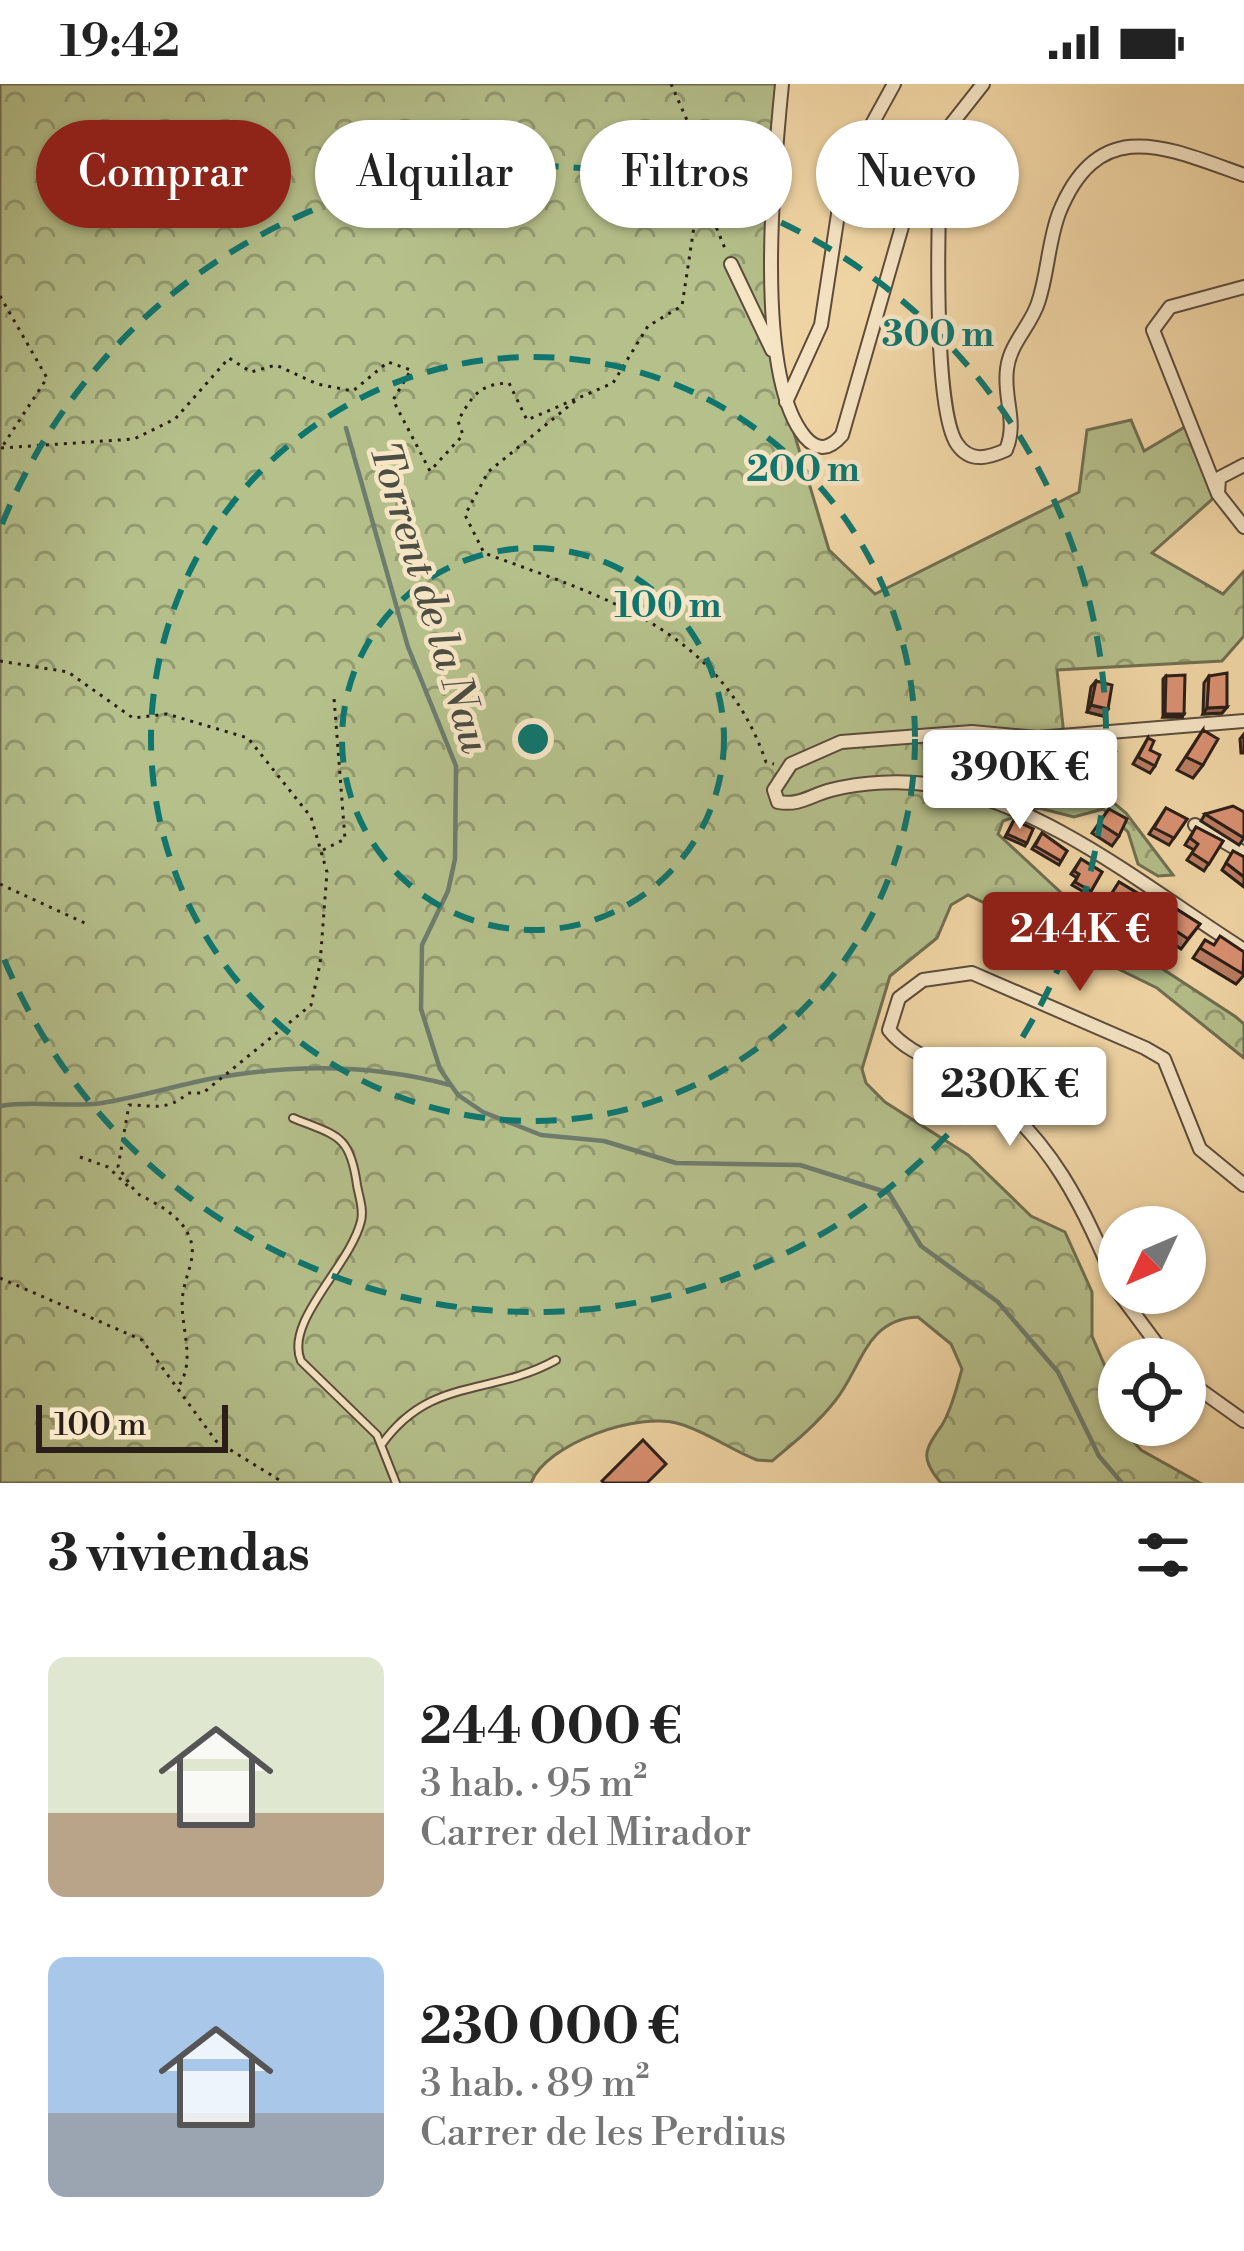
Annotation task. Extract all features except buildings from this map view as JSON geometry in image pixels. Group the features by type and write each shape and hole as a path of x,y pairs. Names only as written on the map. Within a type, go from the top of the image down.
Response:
{"street":[{"path":"782,84 775,155 776,358 785,403 808,442 820,448 842,435 902,228"},
{"path":"785,403 821,325 844,175 894,84"},
{"path":"951,120 983,84"},
{"path":"940,228 938,279 954,440 967,454 985,459 1006,450 1014,429 1006,375 1010,351 1037,304 1060,211 1095,160 1120,146 1158,144 1244,176"},
{"path":"731,264 776,358"},
{"path":"1244,287 1170,307 1153,330 1217,494 1244,527"},
{"path":"1217,494 1219,478 1244,465"},
{"path":"1244,721 1037,738 972,732 841,742 812,751 787,767 774,790 778,802 795,805 831,790 935,785 1037,820 1244,950"},
{"path":"1195,825 1244,854"},
{"path":"1098,1247 1061,1166 976,1083 902,1046 889,1030 899,998 923,980 972,973 1164,1059 1200,1149 1244,1185"},
{"path":"1206,1394 1244,1421"}],"lane":[{"path":"293,1118 341,1138 353,1153 363,1216 334,1279 305,1313 295,1348 301,1361 377,1435 396,1483"},
{"path":"381,1445 435,1395 529,1375 556,1360"}],"path":[{"path":"671,84 687,120"},
{"path":"1,448 134,439 175,419 229,358 251,372 276,364 317,384 352,391 388,362 411,370 393,400 430,471 463,434 458,421 473,394 488,384 509,383 527,420 613,383 648,326 682,306 694,228"},
{"path":"717,228 731,264"},
{"path":"0,296 47,378 1,448"},
{"path":"578,398 488,472 466,515 484,553 635,609 687,647 732,695 756,732 766,762 787,767"},
{"path":"0,661 68,672 133,718 167,714 248,738 310,817 327,872 320,964 310,1005 203,1094 188,1093 176,1104 150,1110 128,1105 118,1167 136,1194"},
{"path":"321,851 345,839 334,698"},
{"path":"0,884 88,925"},
{"path":"80,1157 108,1167 188,1231 194,1250 183,1293 188,1361 176,1388"},
{"path":"0,1279 142,1340 216,1441 284,1483"}],"green space":[{"path":"0,84 782,84 780,120 580,120 580,228 775,228 773,279 785,403 829,550 875,594 1079,492 1087,430 1131,420 1144,451 1190,424 1218,494 1152,553 1223,594 1244,571 1244,636 1222,661 1057,670 1067,764 1126,813 1173,875 1158,876 1138,864 1128,832 1103,809 1074,817 1039,808 1003,821 998,834 1097,926 1244,1024 1244,1058 1157,988 968,895 951,905 937,938 890,976 862,1069 866,1083 885,1102 968,1155 1031,1216 1065,1232 1092,1292 1092,1336 1098,1350 1098,1446 1137,1446 1200,1483 941,1483 927,1454 949,1412 962,1369 951,1344 918,1317 886,1326 828,1409 772,1461 757,1460 690,1427 663,1421 619,1426 574,1443 540,1468 531,1483 0,1483"}],"waterway":[{"name":"Torrent de la Nau","path":"346,428 408,647 456,766 455,859 448,891 422,945 421,1009 440,1069 458,1095 483,1112 541,1135 604,1141 676,1163 800,1165 889,1193 921,1246 998,1302 1058,1372 1099,1456 1122,1483"},
{"path":"0,1106 102,1103 220,1077 278,1070 365,1070 450,1085"}]}
